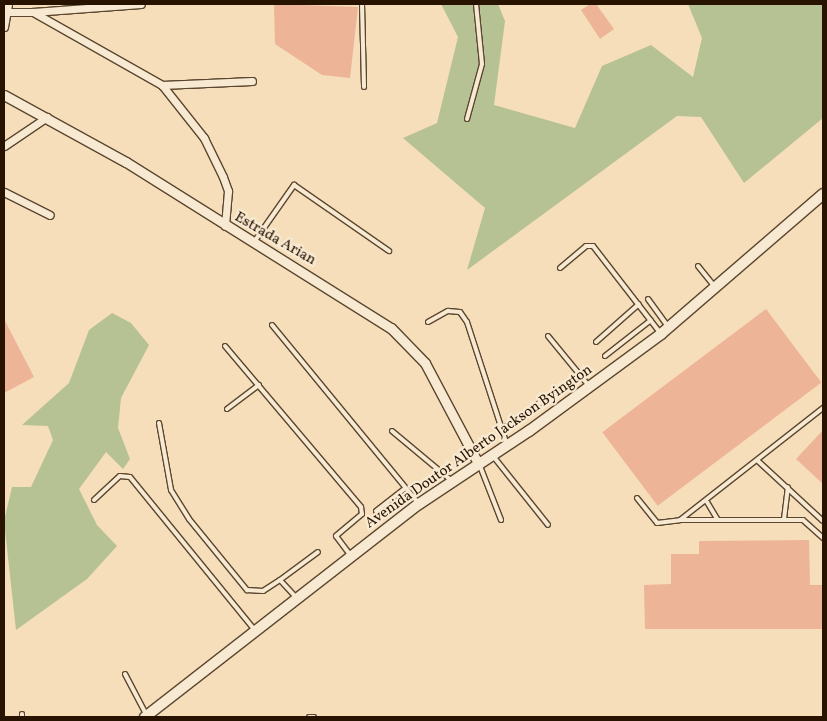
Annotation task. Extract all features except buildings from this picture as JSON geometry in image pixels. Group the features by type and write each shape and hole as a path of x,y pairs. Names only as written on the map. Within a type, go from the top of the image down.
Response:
{"main road":[{"name":"Avenida Doutor Alberto Jackson Byington","path":"146,717 419,504 590,388 665,331 716,289 823,194"}],"street":[{"path":"4,27 8,8 33,12 141,4"},
{"path":"33,12 162,85 204,138 223,177 228,191 225,226"},
{"path":"162,85 252,81"},
{"name":"Estrada Arian","path":"4,95 47,116 253,243 364,308 409,344 425,363 478,463"},
{"path":"4,146 47,116"},
{"path":"4,192 50,215"}],"lane":[{"path":"362,4 364,87"},
{"path":"467,120 482,64 476,4"},
{"path":"253,243 294,184 389,251"},
{"path":"560,268 592,245 651,320 665,331"},
{"path":"698,266 716,289"},
{"path":"648,299 665,331"},
{"path":"596,342 639,304"},
{"path":"428,322 448,311 460,312 467,322 507,445"},
{"path":"605,356 651,320"},
{"path":"272,325 419,504"},
{"path":"548,336 590,388"},
{"path":"225,346 361,507 362,514 336,536 351,556"},
{"path":"227,409 259,385"},
{"path":"501,430 540,403"},
{"path":"680,520 707,502 823,408"},
{"path":"159,423 171,490 189,519 251,592 269,589 318,552"},
{"path":"392,431 452,482"},
{"path":"492,454 548,525"},
{"path":"758,461 788,486 823,521"},
{"path":"478,463 501,520"},
{"path":"94,500 120,476 130,477 255,631"},
{"path":"784,519 788,486"},
{"path":"376,511 405,488"},
{"path":"637,498 657,523 680,520 784,519 809,521 823,538"},
{"path":"707,502 718,520"},
{"path":"280,580 297,598"},
{"path":"125,674 146,717"},
{"path":"309,717 314,717"}],"green space":[{"path":"441,4 498,4 505,21 494,105 575,128 602,66 651,45 693,77 702,38 688,4 823,4 823,118 744,183 701,117 677,116 467,270 485,208 403,138 437,123 458,37"},
{"path":"112,313 131,323 149,345 121,398 118,428 130,459 123,469 106,452 79,489 97,525 117,546 87,579 16,630 4,521 12,487 31,487 53,440 48,426 22,425 69,383 89,330"}]}
